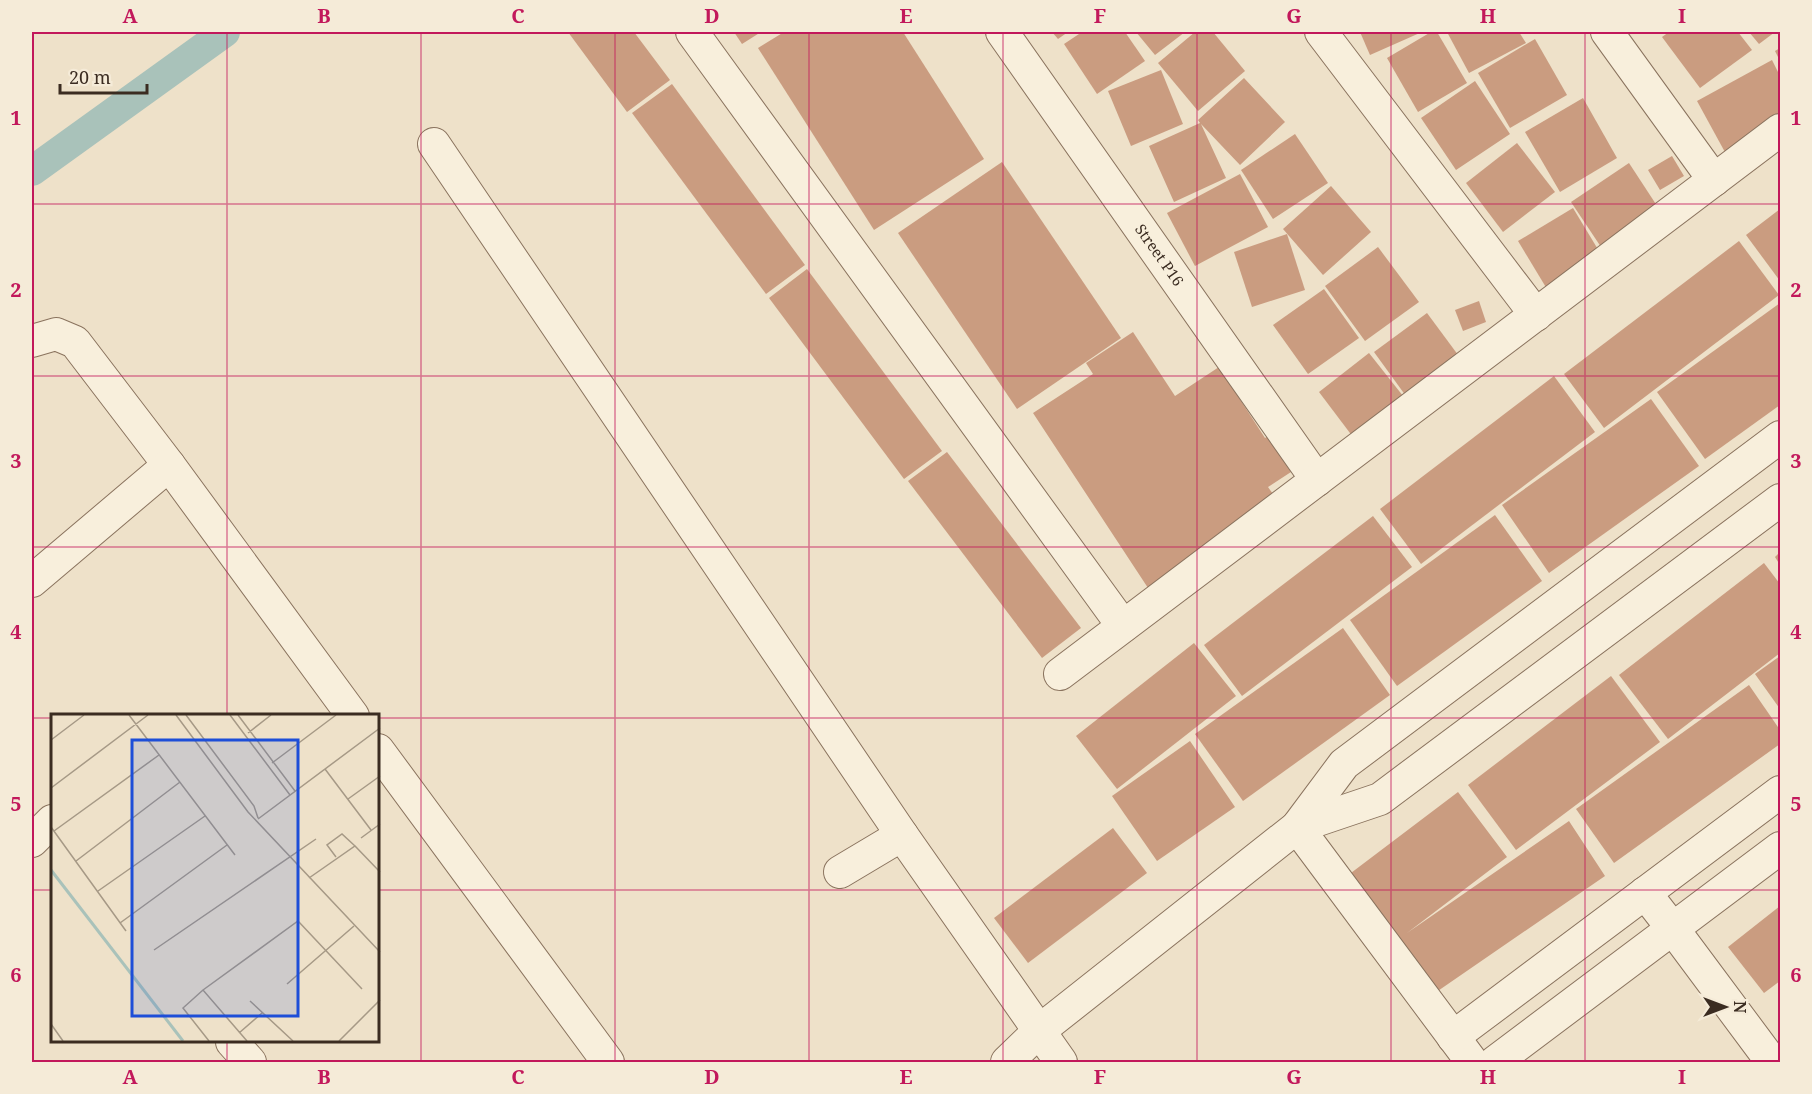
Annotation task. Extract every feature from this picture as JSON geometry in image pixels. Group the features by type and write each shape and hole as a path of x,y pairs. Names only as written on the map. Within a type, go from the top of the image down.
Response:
{"street":[{"path":"692,32 1123,626"},
{"name":"Street P16","path":"1002,32 1317,480"},
{"path":"1321,32 1536,315"},
{"path":"1607,32 1714,180"},
{"path":"1060,674 1780,130"},
{"path":"434,144 902,835 1061,1062"},
{"path":"32,341 56,334 75,342 352,714"},
{"path":"1006,1062 1039,1031 1297,827 1344,764 1780,437"},
{"path":"32,581 168,465"},
{"path":"1297,827 1380,799 1780,500"},
{"path":"1689,506 1720,545"},
{"path":"1428,701 1459,740"},
{"path":"380,753 608,1062"},
{"path":"1453,1037 1780,792"},
{"path":"32,841 51,822"},
{"path":"1297,827 1472,1062"},
{"path":"840,872 902,835"},
{"path":"1495,1062 1780,849"},
{"path":"1645,894 1772,1062"},
{"path":"234,1043 250,1062"}],"building":[{"path":"568,32 634,32 670,80 627,112"},
{"path":"734,32 761,32 742,44"},
{"path":"784,32 903,32 984,159 874,230 758,48"},
{"path":"1052,32 1068,32 1058,39"},
{"path":"1082,32 1125,32 1145,61 1097,94 1064,44"},
{"path":"1136,32 1185,32 1155,55"},
{"path":"1195,32 1213,32 1245,71 1198,111 1158,63"},
{"path":"1360,32 1422,32 1370,55"},
{"path":"1431,32 1437,32 1467,83 1418,112 1387,58"},
{"path":"1447,32 1519,32 1526,43 1469,73"},
{"path":"1669,32 1738,32 1752,50 1700,88 1662,37"},
{"path":"1749,32 1775,32 1759,44"},
{"path":"1535,39 1567,95 1510,128 1478,73"},
{"path":"1780,48 1780,61 1775,51"},
{"path":"1772,60 1780,76 1780,125 1726,154 1697,101"},
{"path":"1161,70 1183,124 1131,146 1108,91"},
{"path":"1244,78 1285,122 1240,165 1201,124 1226,178 1174,202 1149,146 1200,123 1198,120"},
{"path":"1475,81 1510,134 1456,170 1421,118"},
{"path":"672,84 805,265 766,294 632,113"},
{"path":"1583,98 1617,158 1560,192 1525,132"},
{"path":"1295,134 1328,183 1273,219 1241,170"},
{"path":"1517,143 1555,192 1503,232 1466,183"},
{"path":"1672,156 1684,176 1660,190 1648,170"},
{"path":"1002,162 1121,338 1017,409 898,233"},
{"path":"1629,163 1663,215 1605,253 1571,202"},
{"path":"1240,174 1268,227 1195,266 1167,213"},
{"path":"1331,186 1371,232 1323,275 1283,229"},
{"path":"1573,208 1605,261 1550,294 1518,241"},
{"path":"1780,209 1780,281 1746,235"},
{"path":"1287,234 1305,290 1252,307 1234,252"},
{"path":"1739,241 1779,295 1604,428 1564,374"},
{"path":"1378,247 1419,302 1365,341 1325,286"},
{"path":"807,269 942,451 904,479 769,298"},
{"path":"1324,289 1359,338 1308,374 1273,325"},
{"path":"1479,301 1486,322 1463,331 1455,310"},
{"path":"1780,303 1780,405 1705,459 1657,392"},
{"path":"1427,313 1464,363 1411,403 1374,352"},
{"path":"1133,332 1175,396 1219,367 1265,438 1268,436 1291,472 1268,487 1280,504 1150,591 1033,413 1093,374 1086,363"},
{"path":"1369,353 1407,401 1356,441 1319,392"},
{"path":"1554,376 1595,432 1421,564 1380,509"},
{"path":"1651,399 1699,466 1549,573 1502,505"},
{"path":"947,452 1081,628 1042,658 908,481"},
{"path":"1495,515 1542,581 1397,686 1350,620"},
{"path":"1373,516 1412,567 1242,696 1204,645"},
{"path":"1780,552 1780,565 1775,557"},
{"path":"1764,563 1780,584 1780,653 1668,739 1619,675"},
{"path":"1343,628 1390,695 1243,801 1195,734"},
{"path":"1194,643 1236,696 1117,789 1076,736"},
{"path":"1780,656 1780,709 1755,674"},
{"path":"1611,676 1660,742 1516,850 1468,785"},
{"path":"1749,685 1780,730 1780,744 1614,863 1576,809"},
{"path":"1190,741 1235,807 1157,861 1112,796"},
{"path":"1458,792 1507,857 1407,933 1569,821 1605,876 1432,995 1343,879"},
{"path":"1113,828 1147,873 1028,963 994,918"},
{"path":"1780,906 1780,981 1764,993 1728,947"}],"waterway":[{"path":"32,171 225,32"}]}
